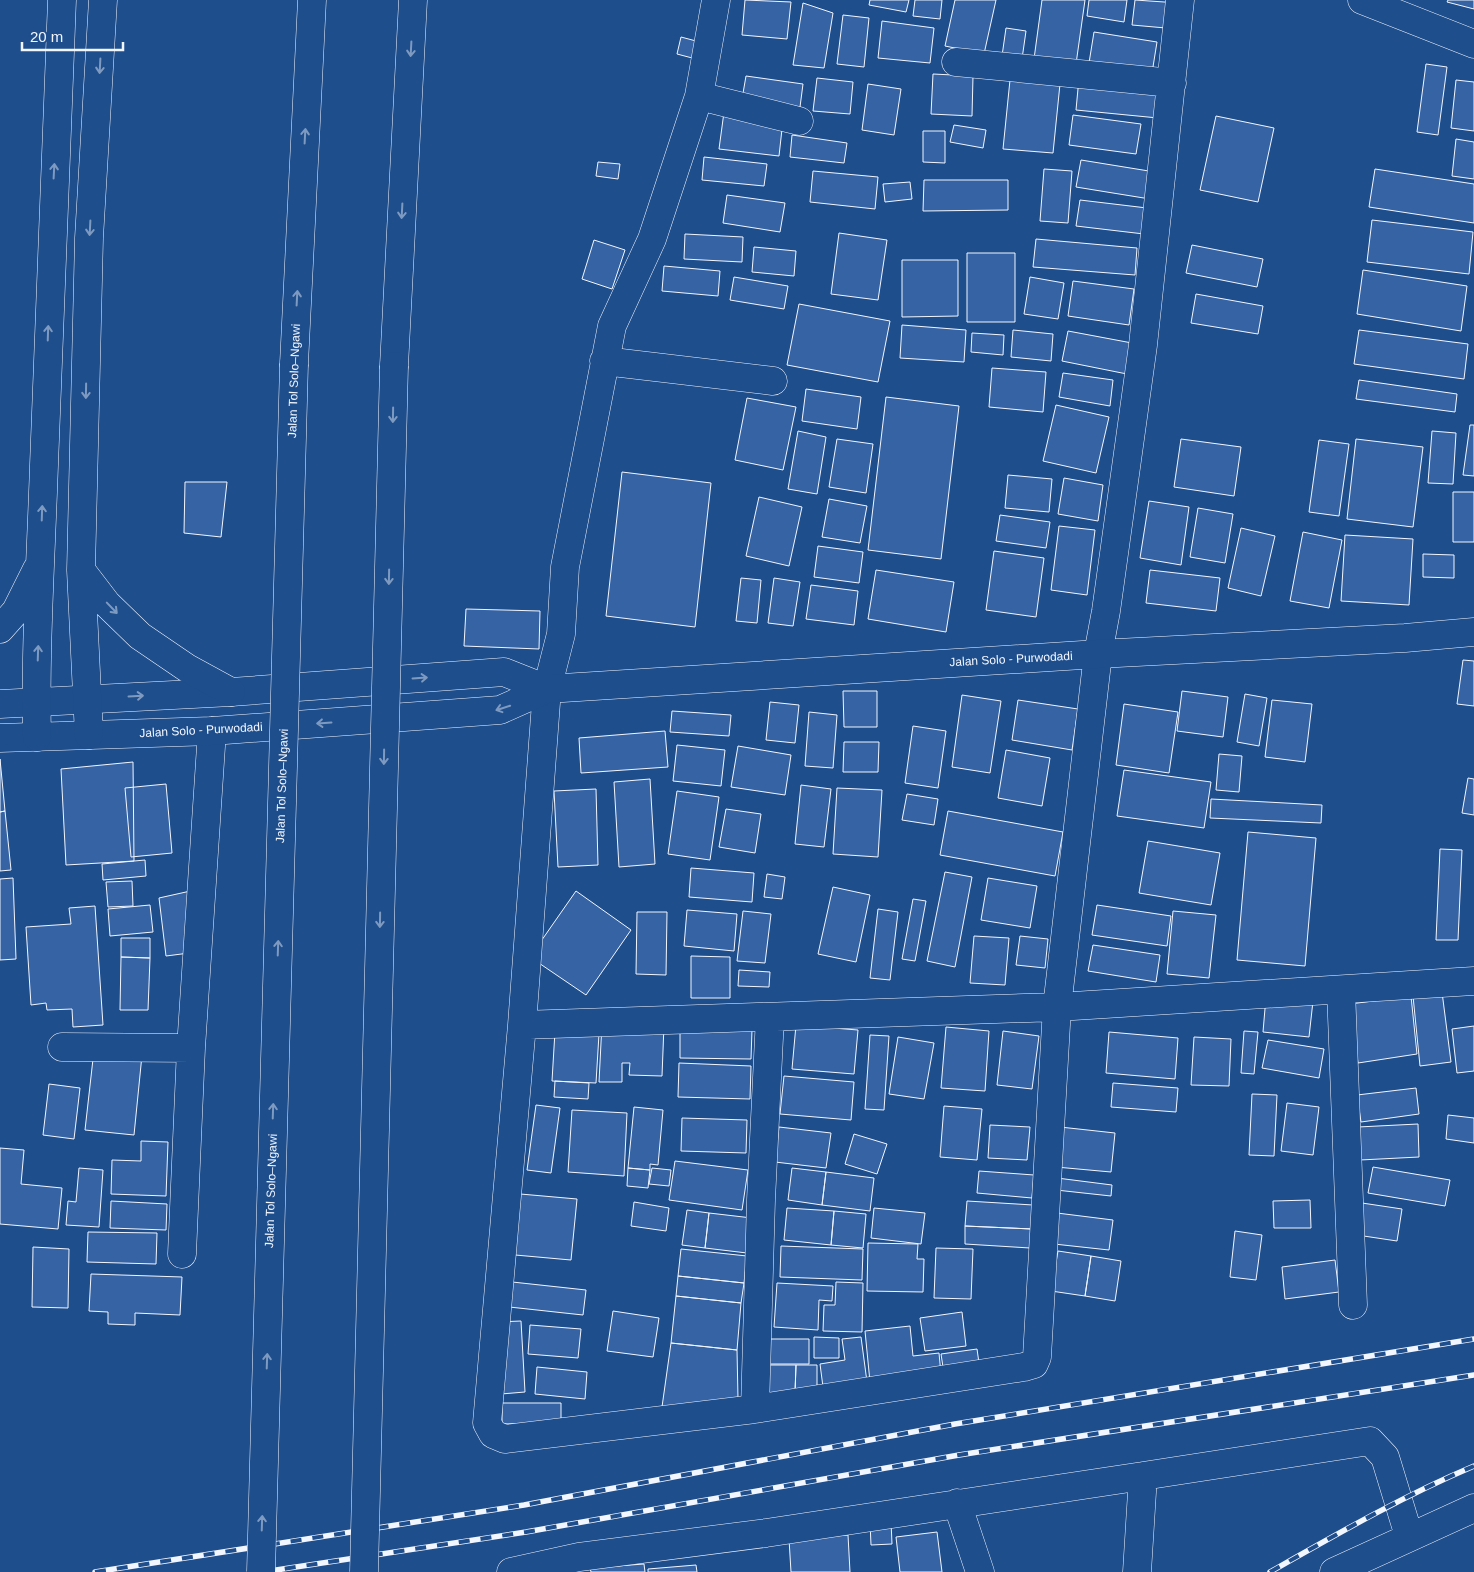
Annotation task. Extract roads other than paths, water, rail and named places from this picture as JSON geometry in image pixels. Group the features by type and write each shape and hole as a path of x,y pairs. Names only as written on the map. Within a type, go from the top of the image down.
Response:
{"main road":[{"path":"37,737 36,702 40,562 62,0"},
{"path":"89,735 81,570 89,238 104,0"},
{"name":"Jalan Tol Solo–Ngawi","path":"261,1572 294,364 312,0"},
{"path":"364,1572 394,366 413,0"},
{"path":"716,0 699,96 652,239 612,326 566,567 561,634 547,689 522,1025 487,1423 493,1434 505,1439 755,1410 1024,1368 1034,1364 1037,1357 1057,1007 1098,654 1106,611 1143,345 1180,0"},
{"path":"1362,0 1474,44"},
{"path":"956,62 1172,83"},
{"path":"699,96 799,121"},
{"path":"604,361 773,381"},
{"path":"0,629 16,610 40,562"},
{"path":"81,570 107,604 140,636 187,668 231,692"},
{"name":"Jalan Solo - Purwodadi","path":"0,738 212,731 500,710 547,689 1474,632"},
{"name":"Jalan Solo - Purwodadi","path":"0,704 231,692 504,672 547,689"},
{"path":"182,1254 191,1048 212,731"},
{"path":"522,1025 1057,1007 1474,981"},
{"path":"1341,990 1353,1304"},
{"path":"755,1410 761,1200 770,1017"},
{"path":"62,1047 191,1048"},
{"path":"511,1572 580,1565 766,1532 1370,1441 1385,1457 1409,1536"},
{"path":"1137,1572 1143,1476"},
{"path":"957,1503 980,1572"},
{"path":"1334,1572 1409,1536 1474,1508"}],"railway":[{"path":"95,1572 524,1505 955,1424 1474,1339"},
{"path":"263,1572 526,1532 959,1455 1474,1375"},
{"path":"1270,1572 1396,1503 1474,1466"}]}
